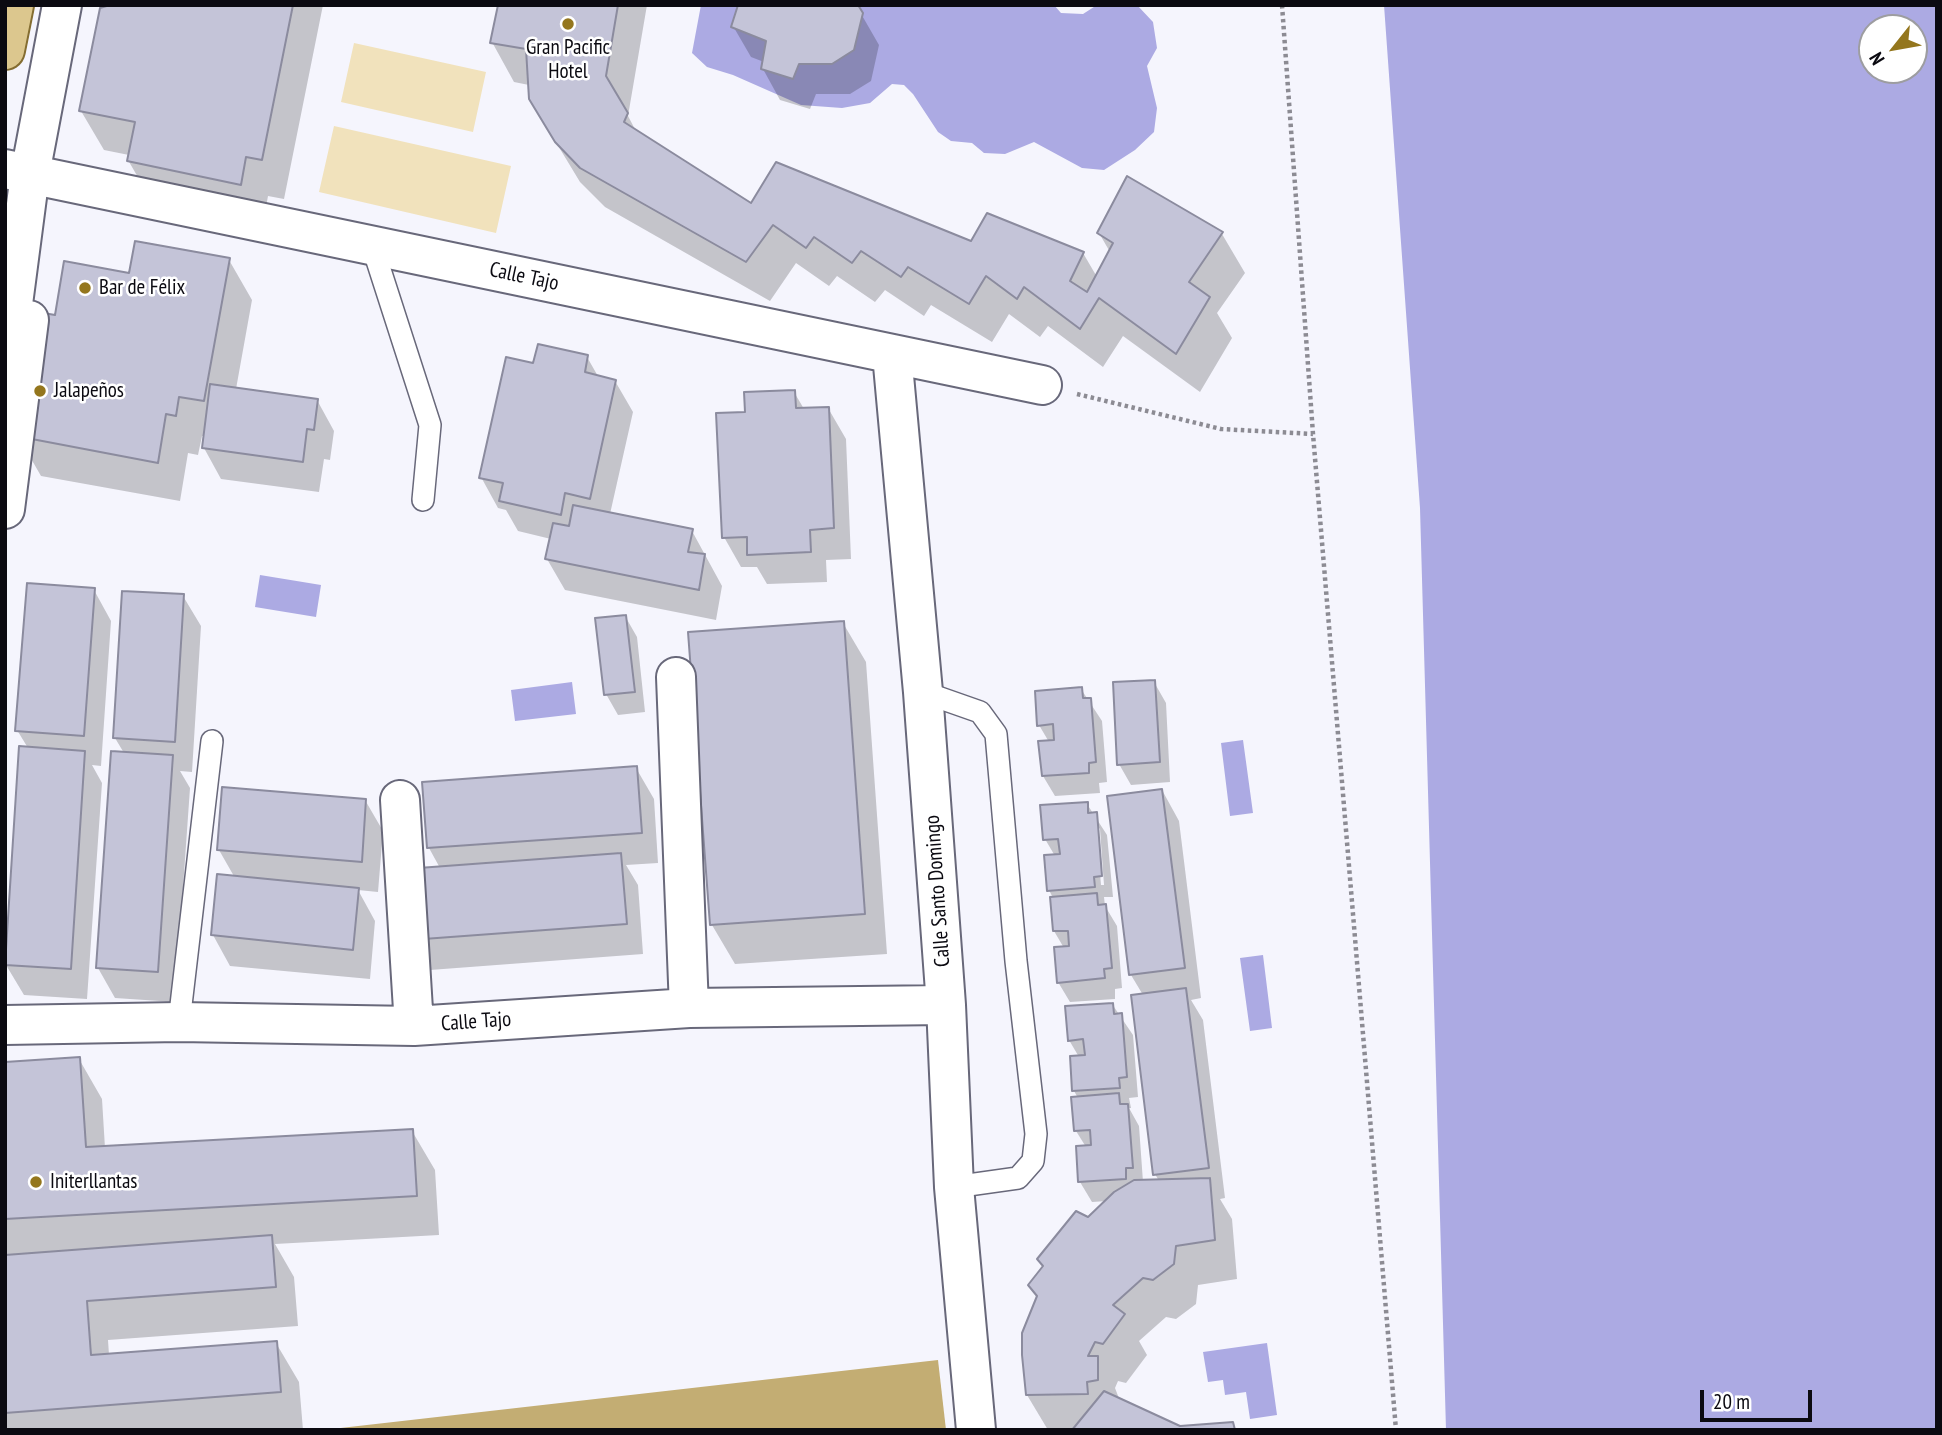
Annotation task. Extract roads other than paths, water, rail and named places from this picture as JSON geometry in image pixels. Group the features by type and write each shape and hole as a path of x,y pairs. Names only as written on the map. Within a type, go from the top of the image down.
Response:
{"main road":[{"path":"5,50 14,5"}],"street":[{"path":"5,365 28,173 62,5"},
{"path":"5,509 28,173 80,5"},
{"name":"Calle Tajo","path":"28,173 1042,385"},
{"name":"Calle Santo Domingo","path":"892,354 923,692 946,1005 954,1187 976,1430"},
{"path":"676,677 689,1008"},
{"path":"400,800 414,1026"},
{"name":"Calle Tajo","path":"5,1025 179,1022 414,1026 689,1008 946,1005"}],"lane":[{"path":"372,245 430,425 423,500"},
{"path":"923,692 979,712 996,734 1016,961 1036,1135 1033,1161 1018,1178 954,1187"},
{"path":"179,1022 212,741"}],"water":[{"path":"701,5 1054,5 1061,13 1083,14 1097,5 1137,5 1153,22 1157,48 1147,66 1157,108 1154,132 1135,150 1104,170 1082,168 1034,142 1005,154 984,153 972,143 951,141 938,132 904,85 892,84 870,103 842,108 801,105 733,75 707,67 692,53"},
{"path":"1384,5 1937,5 1937,1430 1446,1430 1420,508"},
{"path":"260,575 321,585 316,617 255,607"},
{"path":"572,682 576,714 515,721 511,690"},
{"path":"1243,740 1253,813 1230,816 1221,743"},
{"path":"1263,955 1272,1028 1250,1031 1240,958"},
{"path":"1267,1343 1277,1415 1250,1419 1246,1392 1225,1395 1223,1380 1208,1382 1203,1352"}],"place":[{"name":"Gran Pacific Hotel","path":"568,24"},
{"name":"Bar de Félix","path":"85,288"},
{"name":"Jalapeños","path":"40,391"},
{"name":"Initerllantas","path":"36,1182"}]}
